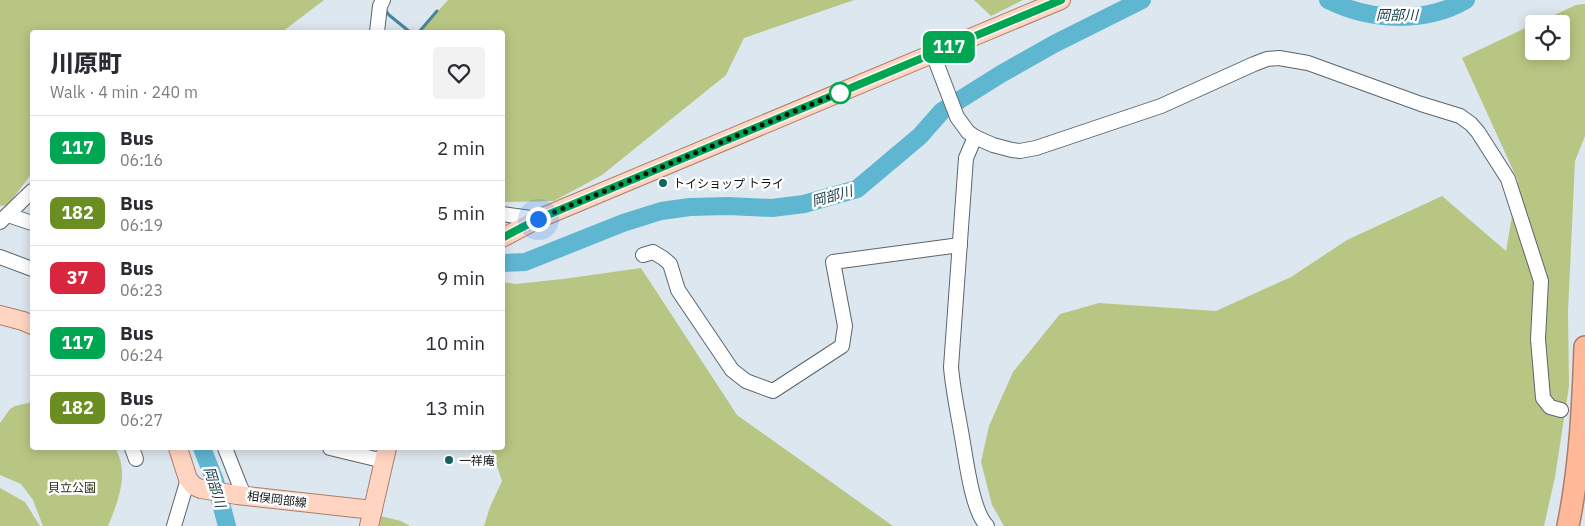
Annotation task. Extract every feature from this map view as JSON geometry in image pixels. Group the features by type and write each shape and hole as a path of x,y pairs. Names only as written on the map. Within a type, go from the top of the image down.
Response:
{"highway":[{"path":"1568,526 1578,468 1585,347"}],"main road":[{"path":"505,236 538,219 1061,0"},
{"path":"0,315 23,320 30,324"},
{"path":"179,450 194,484"},
{"path":"371,518 386,454"},
{"name":"相俣岡部線","path":"194,484 239,495 371,518"}],"street":[{"path":"377,30 379,2"},
{"path":"934,54 956,117 968,132 993,145 1012,150 1036,148 1162,106 1254,64 1279,58 1291,59 1328,69 1421,104 1460,116 1478,132 1508,179 1541,281 1538,339 1543,398 1550,407 1561,410"},
{"path":"975,137 966,158 951,367 954,399 973,496 982,522 987,526"},
{"path":"4,219 30,193"},
{"path":"505,214 538,219"},
{"path":"4,219 30,223"},
{"path":"643,255 653,252 670,264 678,290 732,370 746,381 774,391 842,346 845,326 833,262 960,244"},
{"path":"0,257 30,268"},
{"path":"226,450 240,486 239,495"},
{"path":"349,450 386,454"},
{"path":"174,526 194,484"}],"green space":[{"path":"0,0 324,0 285,30 30,30 30,176 8,205 0,206"},
{"path":"448,0 854,0 744,38 726,75 602,175 554,201 505,202 505,30 421,30"},
{"path":"974,0 1023,0 991,16"},
{"path":"1585,4 1585,136 1575,161 1568,312 1569,386 1555,477 1544,526 1004,526 992,505 981,462 989,426 1013,372 1060,314 1099,303 1216,311 1291,277 1347,240 1442,196 1506,251 1518,181 1462,58 1525,28 1525,60 1570,60 1570,15 1554,15 1576,5"},
{"path":"641,268 737,415 893,526 484,526 502,481 492,450 505,450 505,282 515,284"},
{"name":"貝立公園","path":"30,402 30,450 116,450 122,467 121,487 108,526 43,526 33,500 21,484 0,475 0,423 10,409"},
{"path":"0,488 25,502 40,526 0,526"},
{"path":"380,516 401,521 410,526 378,526"}],"waterway":[{"name":"岡部川","path":"505,263 525,262 623,223 661,211 690,207 772,208 804,204 857,189 920,136 942,111 1054,44 1142,0"},
{"name":"岡部川","path":"1328,0 1362,12 1379,16 1397,17 1433,13 1450,8 1466,0"},
{"path":"384,8 389,15 408,30"},
{"path":"421,30 437,11"},
{"name":"岡部川","path":"203,450 215,481 227,526"}],"bus line":[{"name":"117","path":"505,236 538,219 1061,0"}],"place":[{"name":"トイショップ トライ","path":"663,183"},
{"name":"一祥庵","path":"449,460"}],"route":[{"path":"538,219 848,89 840,93"}]}
